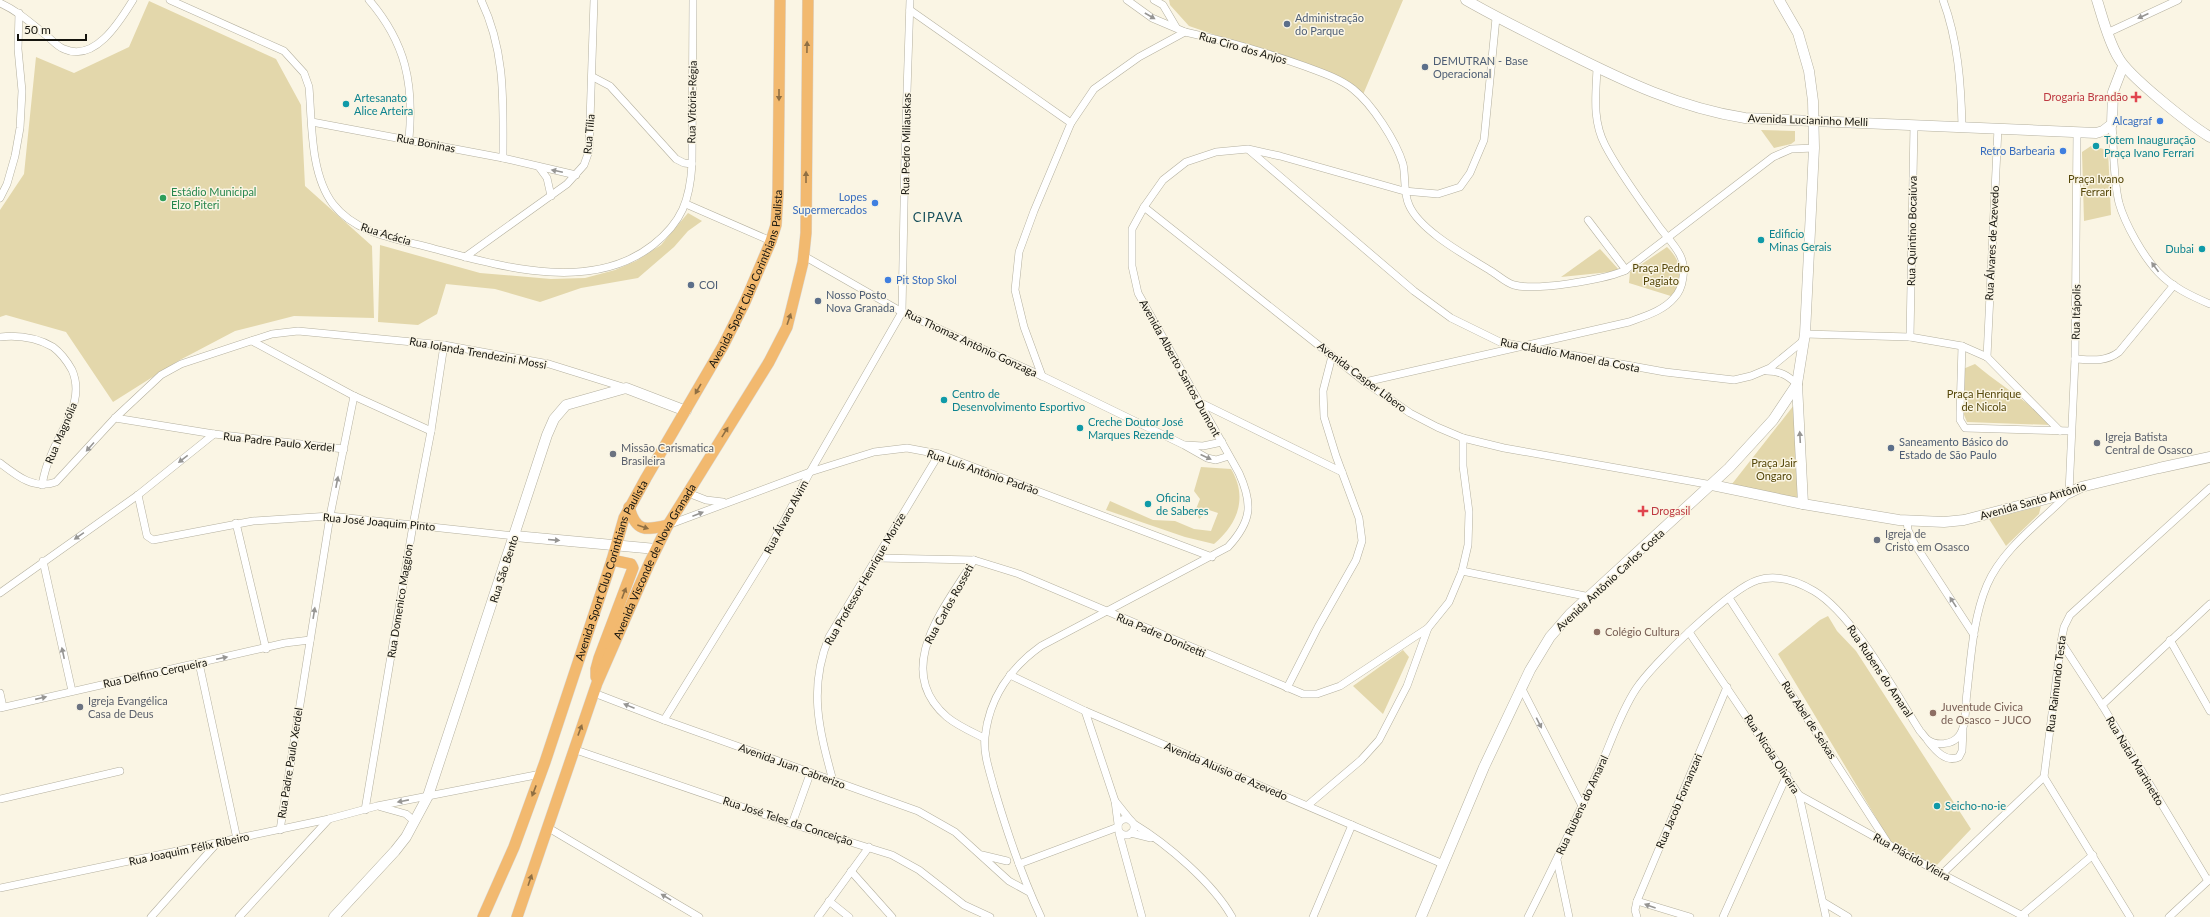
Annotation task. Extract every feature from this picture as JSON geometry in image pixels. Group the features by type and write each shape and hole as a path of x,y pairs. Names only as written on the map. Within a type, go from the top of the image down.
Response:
{"main road":[{"name":"Avenida Sport Club Corinthians Paulista","path":"483,917 514,847 541,774 629,507 686,411 732,327 771,241 776,225 778,194 780,0"},
{"name":"Avenida Visconde de Nova Granada","path":"520,916 547,827 595,688 656,549 668,525 780,340 792,312 804,256 808,0"},
{"path":"629,507 635,522 642,528 668,525"},
{"path":"595,688 597,665 634,567 631,564 612,560"}],"street":[{"path":"0,3 20,13 64,49 84,51 102,41 132,0"},
{"name":"Rua Acácia","path":"170,0 284,51 294,60 306,78 315,156 321,184 333,204 344,216 368,231 465,257 554,272 590,271 622,263 646,250 667,233 686,204"},
{"path":"369,0 391,29 407,66 411,118 409,139"},
{"path":"481,0 493,28 500,62 503,158"},
{"name":"Rua Tília","path":"465,257 551,196 576,175 584,165 590,151 594,0"},
{"name":"Rua Vitória-Régia","path":"686,204 690,187 692,164 693,0"},
{"name":"Rua Pedro Miliauskas","path":"902,312 910,0"},
{"path":"1127,0 1152,18 1185,32"},
{"path":"1154,0 1163,3 1176,27"},
{"name":"Avenida Lucianinho Melli","path":"1466,0 1496,18 1642,89 1716,114 1745,118 1962,126 2096,133 2103,131 2112,124"},
{"path":"1779,0 1798,33 1805,53 1809,71 1814,120 1814,148 1804,338 1797,384 1803,504"},
{"path":"1943,0 1951,30 1960,76 1962,126"},
{"path":"2097,0 2107,33 2123,66 2136,79 2210,137"},
{"path":"2107,33 2178,0"},
{"path":"910,10 1070,123"},
{"path":"0,198 7,184 13,164 20,128 22,91 18,49 20,13"},
{"name":"Avenida Alberto Santos Dumont","path":"1041,917 1029,892 1020,864 1016,857 988,766 984,738 993,704 1010,675 1025,657 1040,646 1105,611 1212,557 1228,546 1240,534 1245,525 1249,507 1244,482 1146,308 1134,278 1132,229 1144,207 1163,180 1186,162 1216,152 1248,149 1280,156 1404,192 1438,194 1460,187 1470,173 1484,140 1496,18"},
{"name":"Rua Ciro dos Anjos","path":"1042,376 1017,304 1015,290 1016,265 1019,252 1034,211 1070,123 1083,102 1105,80 1139,57 1185,32 1263,52 1318,72 1353,89 1378,117 1394,143 1403,163 1404,192"},
{"path":"2123,66 2113,92 2112,124 2118,195 2121,210 2136,239 2158,272 2184,293 2210,304"},
{"path":"1365,382 1629,322 1650,314 1665,306 1675,297 1682,283 1684,270 1680,255 1610,154 1600,134 1595,108 1597,68"},
{"path":"593,77 610,86 676,159 684,163 692,164"},
{"name":"Rua Boninas","path":"312,122 409,139 503,158 576,175"},
{"name":"Rua Quintino Bocaiúva","path":"1910,337 1914,125"},
{"name":"Rua Álvares de Azevedo","path":"1987,357 1998,128"},
{"name":"Rua Itápolis","path":"2069,493 2075,359 2077,132"},
{"path":"1404,192 1409,206 1419,219 1450,246 1513,285 1537,287 1611,276 1626,270 1773,157 1791,149 1814,148"},
{"name":"Rua Cláudio Manoel da Costa","path":"1248,149 1436,308 1480,333 1500,342 1519,347 1716,380 1734,380 1764,371 1787,356 1804,338"},
{"path":"539,167 547,178 551,196"},
{"path":"686,204 771,241"},
{"name":"Avenida Casper Líbero","path":"1144,207 1209,256 1365,382 1410,413 1463,438 1553,458 1712,485"},
{"path":"1588,220 1626,270"},
{"name":"Rua Thomaz Antônio Gonzaga","path":"804,256 902,312 1042,376 1212,460 1221,460 1230,456"},
{"path":"2075,359 2100,360 2113,356 2132,338 2174,285"},
{"name":"Rua Álvaro Alvim","path":"664,720 766,555 810,472 902,312"},
{"name":"Rua Iolanda Trendezini Mossi","path":"115,418 161,375 181,364 272,334 298,331 444,345 548,364 626,388"},
{"path":"0,345 2,337"},
{"name":"Rua Magnólia","path":"2,337 35,339 58,350 65,359 76,381 76,398 51,454 42,484"},
{"path":"1804,338 1910,337 1962,346 1987,357 2060,430"},
{"path":"252,341 354,396 431,431"},
{"name":"Rua Domenico Maggion","path":"365,810 413,525 431,431 444,345"},
{"path":"1962,346 1960,420 1965,428 2071,431"},
{"path":"1287,688 1318,627 1356,560 1362,541 1359,518 1329,434 1323,405 1323,391 1332,356"},
{"path":"1764,371 1777,371 1785,374 1797,384"},
{"name":"Avenida Antônio Carlos Costa","path":"1421,917 1484,767 1537,657 1550,637 1570,614 1712,485 1772,420 1797,384"},
{"path":"626,388 686,411"},
{"name":"Rua São Bento","path":"334,917 395,851 428,796 515,536 547,435 559,411 571,403 626,388"},
{"path":"344,449 354,396"},
{"path":"1199,402 1342,472"},
{"path":"0,463 24,480 42,484 56,482 115,418 214,434"},
{"name":"Rua Padre Paulo Xerdel","path":"0,593 138,495 214,434 344,449 330,516 280,830"},
{"path":"1308,805 1360,760 1379,740 1407,686 1428,628 1449,602 1462,571 1468,545 1469,512 1463,466 1463,438"},
{"name":"Rua Thomaz Antônio Gonzaga","path":"1184,445 1203,446 1222,442"},
{"name":"Rua Luís Antônio Padrão","path":"668,525 810,472 890,448 907,448 938,454 1212,557"},
{"name":"Rua Professor Henrique Morize","path":"833,781 818,719 816,687 818,670 829,637 878,558 938,454"},
{"name":"Avenida Santo Antônio","path":"1712,485 1803,504 1907,520 1944,522 1964,520 2069,493 2081,487 2210,457"},
{"name":"Rua Raimundo Testa","path":"2044,777 2061,642 2064,627 2070,615 2210,488"},
{"name":"Rua Luís Antônio Padrão","path":"688,493 706,500 727,502"},
{"path":"1928,741 1941,744 1952,742 1959,736 1964,723 1974,635 1983,596 1996,568 2014,546 2069,493"},
{"name":"Rua José Joaquim Pinto","path":"138,495 147,536 153,540 236,523 285,518 330,516 515,536 656,549"},
{"path":"1907,520 1908,530 1914,543 1974,635"},
{"path":"236,523 266,649"},
{"name":"Rua Padre Donizetti","path":"878,558 974,560 1019,574 1303,694 1317,694 1331,690 1428,628"},
{"name":"Rua Carlos Rosseti","path":"974,560 928,637 922,662 925,683 938,708 953,721 984,738"},
{"path":"43,561 72,691"},
{"path":"1462,571 1590,597"},
{"name":"Rua Rubens do Amaral","path":"1528,917 1557,860 1636,688 1689,632 1729,598 1756,580 1769,578 1793,581 1829,601 1847,622 1934,749 1947,758 1954,759 1959,757 1962,751 1964,723"},
{"name":"Rua Abel de Seixas","path":"1729,598 1887,842"},
{"path":"2102,705 2210,604"},
{"name":"Rua Nicola Oliveira","path":"1689,632 1787,775 1799,795 1826,916"},
{"name":"Rua Delfino Cerqueira","path":"1,707 198,663 310,640"},
{"path":"2170,640 2210,711"},
{"name":"Rua Natal Martinetto","path":"2061,642 2102,705 2209,880"},
{"path":"198,663 237,839"},
{"name":"Avenida Aluísio de Azevedo","path":"1010,675 1085,711 1443,864"},
{"name":"Rua Jacob Fornanzari","path":"1636,917 1637,901 1727,687"},
{"name":"Avenida Juan Cabrerizo","path":"595,688 664,720 929,816 955,832 982,854 1009,881 1029,892"},
{"path":"1522,689 1582,806"},
{"path":"0,693 1,707"},
{"path":"1085,711 1114,801 1118,829 1142,917"},
{"name":"Rua José Teles da Conceição","path":"573,749 792,824 869,847 907,862 964,905 990,917"},
{"path":"0,799 120,771"},
{"name":"Rua Joaquim Félix Ribeiro","path":"0,888 280,830 377,806 541,774"},
{"path":"792,824 810,774"},
{"path":"1722,917 1787,775"},
{"path":"1942,874 2044,777 2130,917"},
{"name":"Rua Plácido Vieira","path":"1799,795 1887,842 1942,874 2023,916"},
{"path":"1114,801 1132,822"},
{"path":"377,806 406,814 414,821"},
{"path":"239,917 329,819"},
{"path":"1020,864 1118,829 1125,819 1132,822 1157,840 1205,881 1221,900 1232,917"},
{"path":"1126,859 1132,822"},
{"path":"1313,917 1352,825"},
{"path":"547,827 699,917"},
{"path":"1118,829 1129,834 1157,840"},
{"path":"152,917 217,843"},
{"path":"818,917 869,847"},
{"name":"Avenida Juan Cabrerizo","path":"982,854 1007,861"},
{"path":"2023,916 2093,855"},
{"path":"997,870 1007,861 1016,857"},
{"path":"1557,860 1570,917"},
{"path":"851,871 892,917"},
{"path":"1009,881 1024,877"},
{"path":"2168,917 2209,880"},
{"path":"829,901 849,917"},
{"path":"1637,901 1690,917"},
{"path":"1823,902 1848,917"}],"green space":[{"path":"1169,0 1403,0 1362,97 1323,72 1189,26 1170,5"},
{"name":"Estádio Municipal Elzo Piteri","path":"149,1 276,59 301,105 305,186 372,246 374,318 294,316 235,331 178,361 113,402 66,332 6,315 0,317 0,210 24,174 36,57 74,73 129,47"},
{"path":"1761,130 1795,131 1795,141 1791,144 1774,148"},
{"name":"Praça Ivano Ferrari","path":"2091,146 2108,150 2111,215 2084,221 2082,152"},
{"path":"688,213 702,221 688,231 674,247 638,278 581,288 540,302 495,289 446,284 437,314 418,325 378,322 380,245 480,273 551,279 585,278 615,270 636,261 661,245"},
{"name":"Praça Pedro Pagiato","path":"1667,247 1679,264 1680,270 1674,297 1629,283 1630,272"},
{"path":"1600,249 1620,271 1561,277"},
{"name":"Praça Henrique de Nicola","path":"1975,364 2033,408 2051,425 1967,422 1962,410 1963,369"},
{"name":"Praça Jair Ongaro","path":"1794,405 1799,499 1732,484"},
{"path":"1201,467 1231,469 1239,490 1238,510 1234,519 1229,528 1214,544 1185,537 1106,510 1110,501 1153,520 1175,521 1194,529 1211,531 1218,513 1209,510 1199,519 1196,509 1200,499 1194,491"},
{"path":"2041,506 2039,514 2006,546 1989,519"},
{"path":"1828,616 1837,631 1856,651 1971,829 1936,866 1890,841 1778,654 1820,620"},
{"path":"1403,650 1409,657 1383,714 1353,686"}],"place":[{"name":"Administração do Parque","path":"1287,24"},
{"name":"DEMUTRAN - Base Operacional","path":"1425,67"},
{"name":"Drogaria Brandão","path":"2136,97"},
{"name":"Artesanato Alice Arteira","path":"346,104"},
{"name":"Alcagraf","path":"2160,121"},
{"name":"Totem Inauguração Praça Ivano Ferrari","path":"2096,146"},
{"name":"Retro Barbearia","path":"2063,151"},
{"name":"Estádio Municipal Elzo Piteri","path":"163,198"},
{"name":"Lopes Supermercados","path":"875,203"},
{"name":"Edificio Minas Gerais","path":"1761,240"},
{"name":"Dubai","path":"2202,249"},
{"name":"Pit Stop Skol","path":"888,280"},
{"name":"COI","path":"691,285"},
{"name":"Nosso Posto Nova Granada","path":"818,301"},
{"name":"Centro de Desenvolvimento Esportivo","path":"944,400"},
{"name":"Creche Doutor José Marques Rezende","path":"1080,428"},
{"name":"Igreja Batista Central de Osasco","path":"2097,443"},
{"name":"Saneamento Básico do Estado de São Paulo","path":"1891,448"},
{"name":"Missão Carismatica Brasileira","path":"613,454"},
{"name":"Oficina de Saberes","path":"1148,504"},
{"name":"Drogasil","path":"1643,511"},
{"name":"Igreja de Cristo em Osasco","path":"1877,540"},
{"name":"Colégio Cultura","path":"1597,632"},
{"name":"Igreja Evangélica Casa de Deus","path":"80,707"},
{"name":"Juventude Civica de Osasco – JUCO","path":"1933,713"},
{"name":"Seicho-no-ie","path":"1937,806"}],"district":[{"name":"CIPAVA","path":"938,217"}]}
